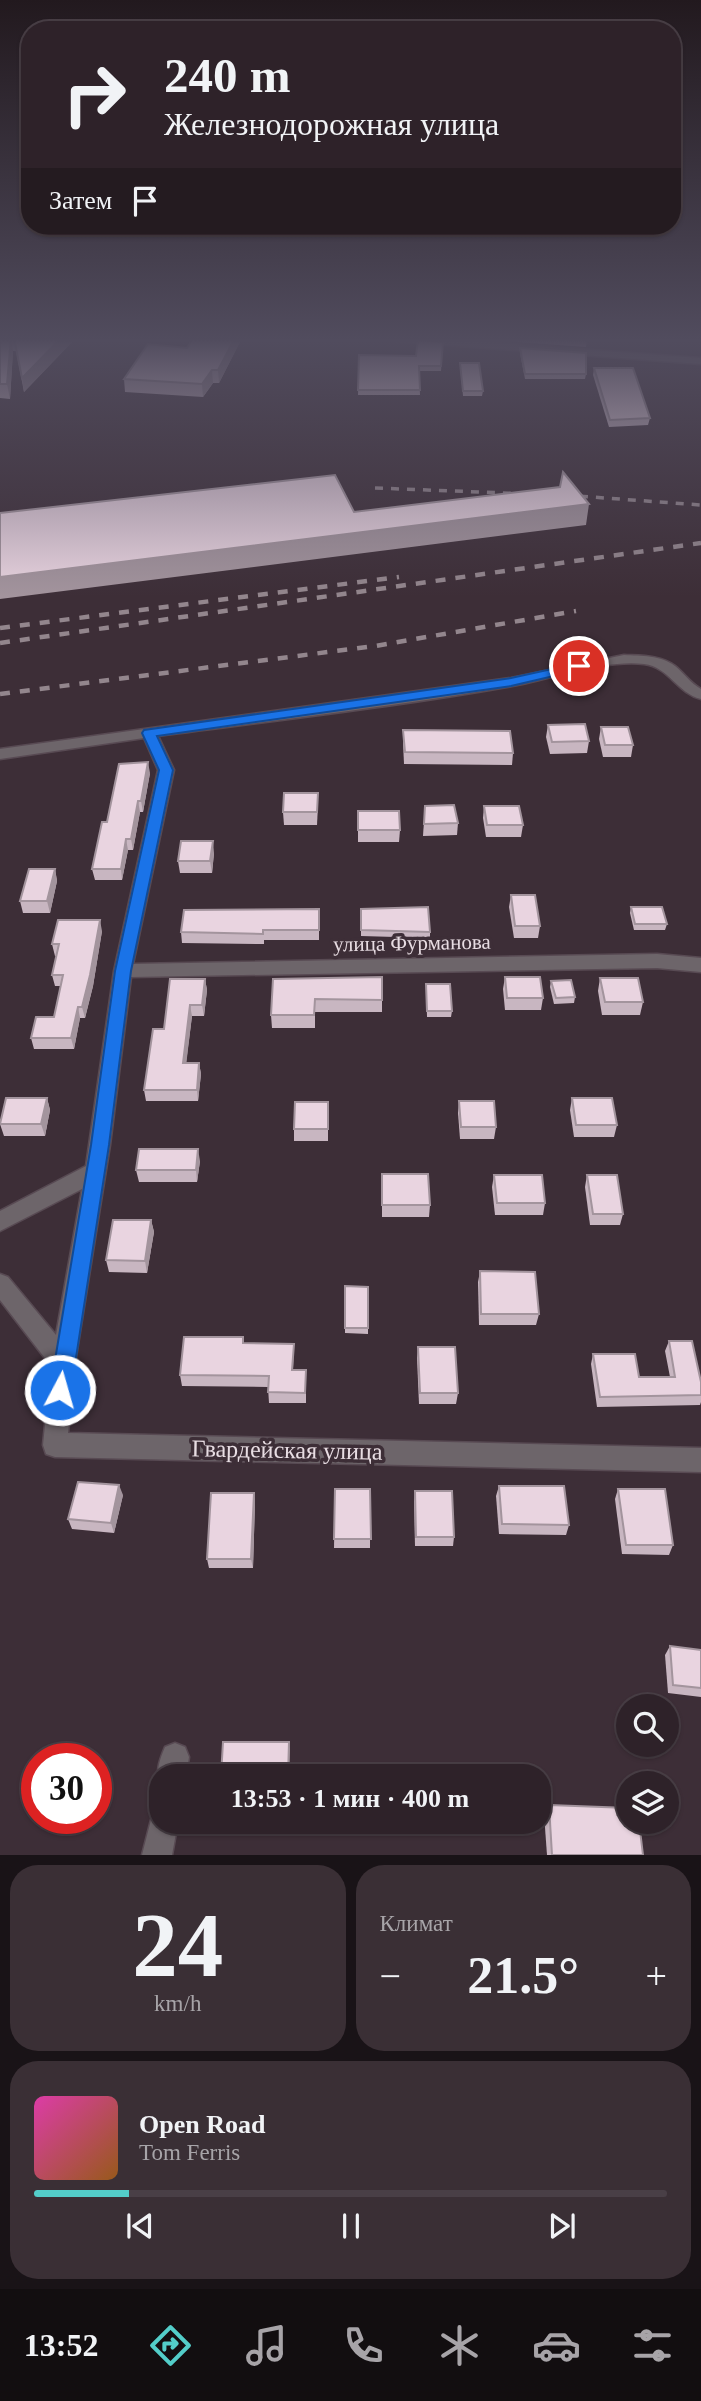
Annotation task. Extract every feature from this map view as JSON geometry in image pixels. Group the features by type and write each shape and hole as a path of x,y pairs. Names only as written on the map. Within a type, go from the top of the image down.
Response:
{"street":[{"path":"0,754 511,682 624,659 648,660 669,668 685,686 701,695"},
{"path":"63,1363 96,1171 123,971 166,770 149,733"},
{"name":"улица Фурманова","path":"123,971 657,961 701,965"},
{"path":"0,1222 96,1171"},
{"path":"0,1284 28,1315 63,1363"},
{"name":"Гвардейская улица","path":"63,1363 55,1445 701,1460"},
{"path":"157,1855 161,1834"}],"building":[{"path":"563,472 589,504 0,577 0,513 335,475 354,512 560,487"},
{"path":"585,724 589,741 552,742 548,725"},
{"path":"601,727 628,727 633,745 605,745"},
{"path":"403,730 510,731 513,753 405,752"},
{"path":"148,762 141,801 138,801 131,839 126,839 121,869 92,869 102,822 107,822 119,764"},
{"path":"284,793 318,793 317,812 283,812"},
{"path":"454,805 458,823 424,824 425,806"},
{"path":"484,806 519,806 523,825 487,825"},
{"path":"358,811 399,811 400,830 358,830"},
{"path":"181,841 213,841 210,861 178,861"},
{"path":"29,869 55,869 47,901 20,901"},
{"path":"511,895 535,895 540,926 515,926"},
{"path":"428,907 430,932 361,930 361,909"},
{"path":"631,907 662,907 667,924 635,924"},
{"path":"319,909 319,930 263,930 263,934 181,932 184,910"},
{"path":"58,920 100,920 90,975 82,1007 78,1007 71,1038 31,1038 36,1017 54,1017 63,975 52,975 59,944 52,944"},
{"path":"382,977 382,1000 315,999 314,1015 271,1015 273,979"},
{"path":"505,977 540,977 543,998 507,998"},
{"path":"600,978 638,978 643,1002 605,1002"},
{"path":"170,979 205,979 202,1005 190,1005 183,1063 199,1063 197,1090 144,1090 153,1029 164,1029"},
{"path":"571,980 575,997 556,998 551,981"},
{"path":"426,984 450,984 452,1011 427,1011"},
{"path":"6,1098 47,1098 41,1124 0,1124"},
{"path":"572,1098 612,1098 617,1125 576,1125"},
{"path":"459,1101 494,1101 496,1127 461,1127"},
{"path":"295,1102 328,1102 328,1129 294,1129"},
{"path":"139,1149 198,1149 196,1170 136,1170"},
{"path":"382,1174 428,1174 430,1205 382,1205"},
{"path":"494,1175 542,1175 545,1203 497,1203"},
{"path":"587,1175 617,1175 623,1214 593,1214"},
{"path":"113,1220 151,1220 145,1261 106,1260"},
{"path":"480,1271 535,1272 539,1314 481,1314"},
{"path":"345,1286 368,1287 368,1328 345,1328"},
{"path":"184,1337 243,1337 243,1343 294,1344 292,1370 306,1370 305,1393 268,1392 269,1376 180,1375"},
{"path":"669,1341 692,1341 701,1382 701,1395 600,1397 593,1354 635,1354 639,1377 675,1377"},
{"path":"418,1347 455,1347 458,1393 420,1393"},
{"path":"78,1482 119,1485 111,1523 68,1519"},
{"path":"499,1486 564,1486 569,1525 502,1524"},
{"path":"335,1489 370,1489 371,1539 334,1539"},
{"path":"618,1489 665,1489 673,1545 626,1545"},
{"path":"415,1491 452,1491 454,1537 416,1537"},
{"path":"211,1493 254,1493 251,1559 207,1559"},
{"path":"670,1646 701,1650 701,1688 673,1685"},
{"path":"223,1742 289,1742 288,1764 222,1764"},
{"path":"551,1805 616,1808 616,1834 640,1834 643,1855 552,1855"}],"railway":[{"path":"375,488 532,494"},
{"path":"564,495 701,505"},
{"path":"0,643 701,543"},
{"path":"0,628 399,577"},
{"path":"0,694 375,646 576,611"}],"route":[{"path":"60,1390 100,1145 123,971 166,770 149,733 511,682 579,666"}]}
